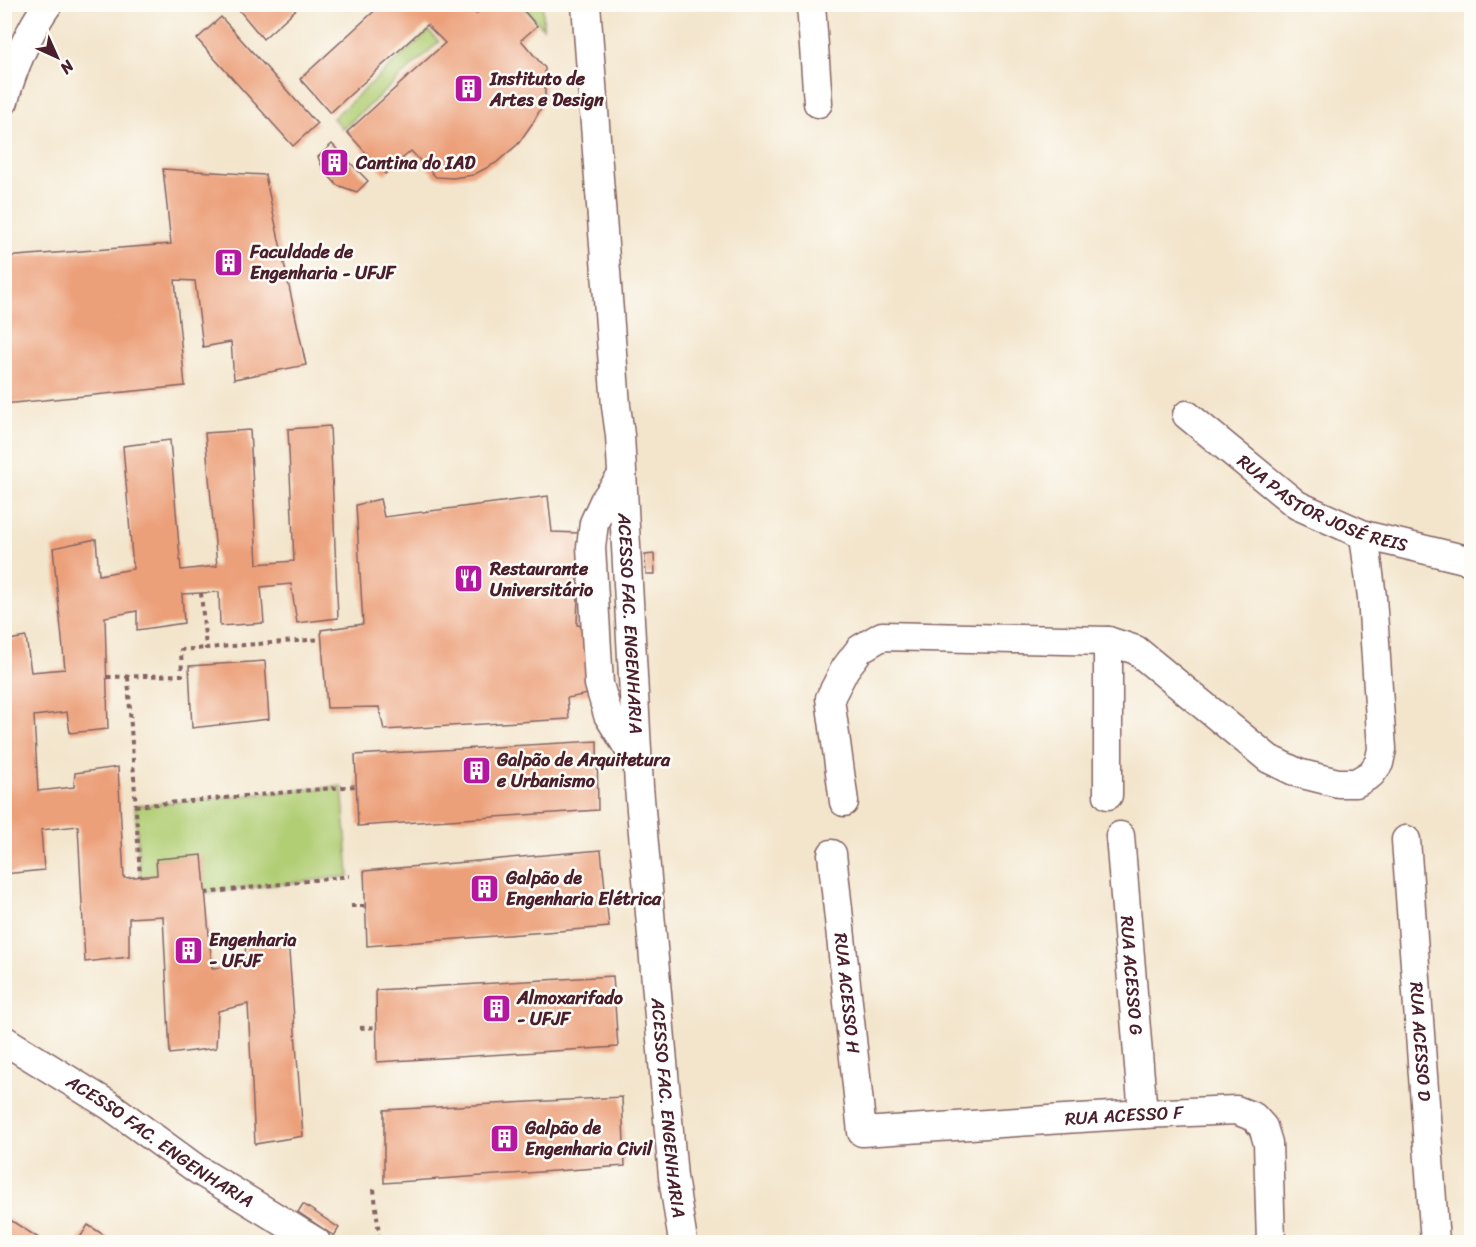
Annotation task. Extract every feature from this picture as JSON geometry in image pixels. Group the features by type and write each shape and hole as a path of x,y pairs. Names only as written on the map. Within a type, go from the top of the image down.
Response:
{"street":[{"path":"4,101 8,86 38,18 48,4"},
{"name":"ACESSO FAC. ENGENHARIA","path":"586,4 622,476 638,764 673,1177 683,1242"},
{"path":"811,4 818,103"},
{"name":"RUA PASTOR JOSÉ REIS","path":"1187,415 1297,505 1364,535 1472,561"},
{"path":"844,802 830,698 845,669 860,648 882,636 1108,641 1136,650 1269,759 1308,776 1338,783 1356,783 1371,774 1379,763 1382,749 1372,597 1364,535"},
{"path":"1108,641 1108,795"},
{"name":"RUA ACESSO G","path":"1120,836 1143,1114"},
{"name":"RUA ACESSO D","path":"1406,840 1435,1242"},
{"name":"RUA ACESSO H","path":"832,854 862,1132"},
{"name":"ACESSO FAC. ENGENHARIA","path":"4,1040 109,1105 198,1170 316,1242"},
{"name":"RUA ACESSO F","path":"862,1132 1236,1110 1254,1117 1263,1127 1268,1143 1271,1242"}],"path":[{"path":"201,593 206,648"},
{"path":"106,677 182,675 181,650 322,639"},
{"path":"128,677 140,876"},
{"path":"135,806 356,786"},
{"path":"206,893 349,876"},
{"path":"351,906 365,906"},
{"path":"360,1028 376,1027"},
{"path":"374,1189 379,1234"}],"green space":[{"path":"522,5 543,6 543,28"},
{"path":"429,31 439,42 343,129 333,118"},
{"path":"342,786 349,876 205,893 202,856 156,859 157,875 140,877 135,806"}],"building":[{"path":"234,4 302,4 263,39"},
{"name":"Instituto de Artes e Design","path":"382,4 467,4 476,14 486,4 518,4 537,26 521,40 545,68 545,100 518,144 496,163 473,175 453,178 436,177 411,151 385,174 347,132 445,43 427,25 330,113 300,79"},
{"path":"221,17 317,124 293,146 197,39"},
{"name":"Cantina do IAD","path":"332,144 368,181 357,192 337,185 323,169 318,157"},
{"path":"163,169 265,175 306,365 234,379 231,342 203,347 195,281 175,280 185,386 4,404 4,257 171,244"},
{"path":"330,426 338,618 297,623 291,584 261,587 264,623 220,626 219,592 182,594 184,623 137,630 137,611 105,617 108,729 70,733 67,712 34,716 38,791 74,787 75,773 118,767 124,878 157,875 156,859 202,855 212,968 244,966 246,944 288,939 303,1136 255,1144 248,1004 218,1011 216,1048 170,1054 163,916 129,918 129,957 85,962 78,826 41,830 44,870 4,874 4,641 26,637 31,672 65,669 53,548 96,539 99,575 133,569 123,446 170,440 181,570 217,566 205,433 250,430 257,564 294,561 288,429"},
{"name":"Restaurante Universitário","path":"548,496 552,532 580,533 577,625 590,628 594,693 567,698 569,719 384,730 379,707 327,708 321,630 363,624 356,505 380,499 384,517"},
{"path":"654,554 655,574 646,574 645,555"},
{"path":"265,661 269,719 192,728 189,666"},
{"name":"Galpão de Arquitetura e Urbanismo","path":"597,741 598,810 358,826 355,755"},
{"name":"Galpão de Engenharia Elétrica","path":"601,850 609,927 367,946 364,871"},
{"name":"Almoxarifado - UFJF","path":"613,976 618,1047 377,1062 376,990"},
{"name":"Galpão de Engenharia Civil","path":"622,1097 625,1166 384,1183 384,1110"},
{"path":"303,1204 339,1228 334,1236 298,1212"},
{"path":"4,1216 45,1242 4,1242"},
{"path":"88,1225 115,1242 77,1242"}],"place":[{"name":"Instituto de Artes e Design","path":"469,89"},
{"name":"Cantina do IAD","path":"335,163"},
{"name":"Faculdade de Engenharia - UFJF","path":"229,262"},
{"name":"Restaurante Universitário","path":"469,579"},
{"name":"Galpão de Arquitetura e Urbanismo","path":"476,770"},
{"name":"Galpão de Engenharia Elétrica","path":"485,888"},
{"name":"Engenharia - UFJF","path":"188,950"},
{"name":"Almoxarifado - UFJF","path":"496,1008"},
{"name":"Galpão de Engenharia Civil","path":"504,1138"}]}
